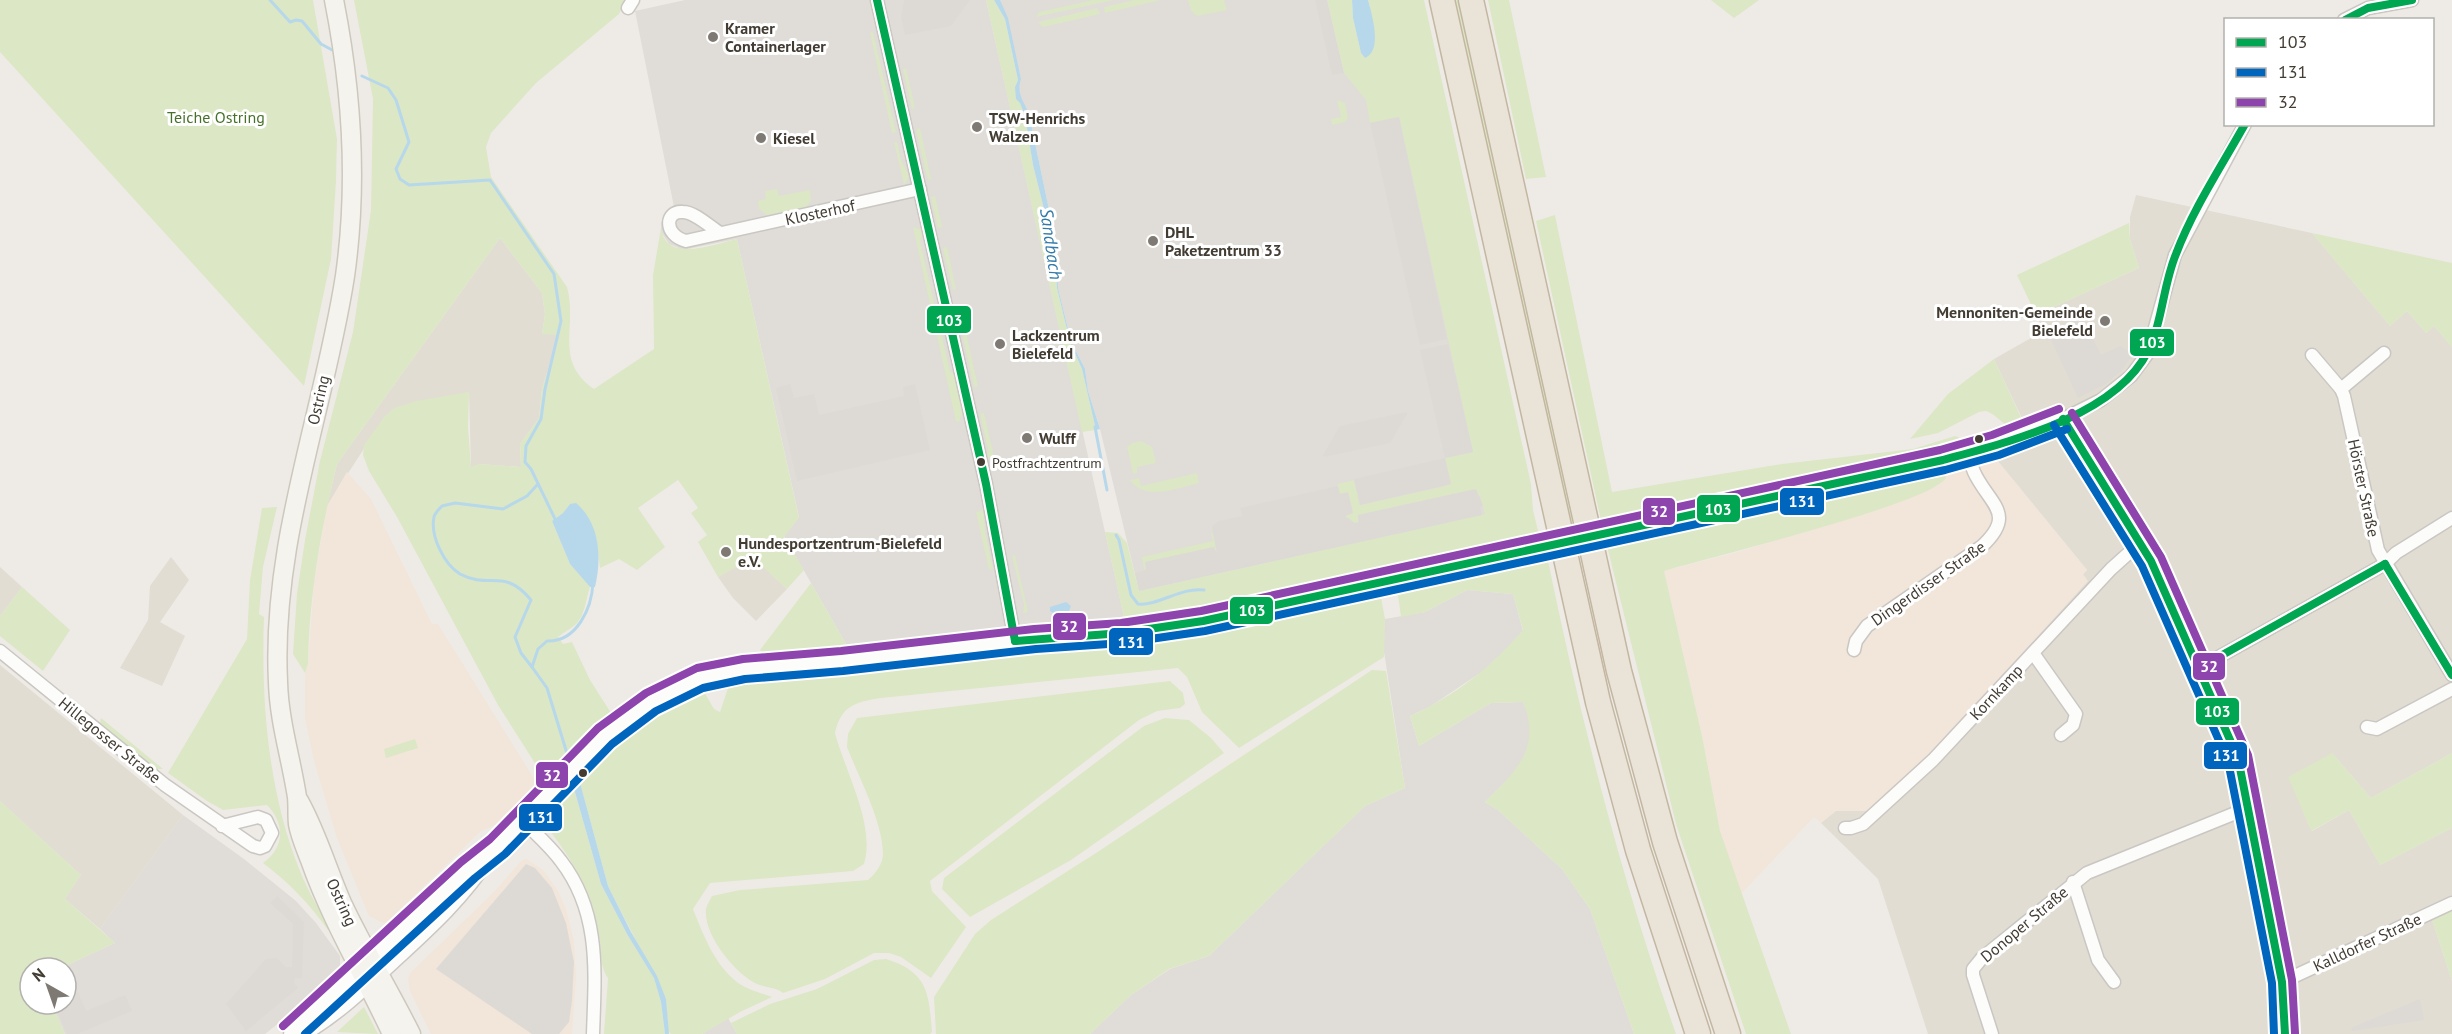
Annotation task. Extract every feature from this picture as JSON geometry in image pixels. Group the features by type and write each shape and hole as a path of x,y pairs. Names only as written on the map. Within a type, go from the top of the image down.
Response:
{"highway":[{"path":"1442,0 1598,702 1638,850 1698,1034"},
{"path":"1472,0 1619,671 1665,842 1728,1034"}],"main road":[{"name":"Ostring","path":"334,0 351,116 352,166 349,236 338,315 291,519 280,599 279,705 297,799 311,822 327,869 343,904 392,1034"},
{"name":"Ostring","path":"370,973 411,1034"}],"street":[{"path":"877,0 986,484 1015,641"},
{"path":"2347,18 2368,8 2412,0"},
{"path":"305,1034 320,1026 468,870 497,847 613,729 651,702 700,678 744,669 842,661 1015,641 1160,629 1623,530 1968,453 2063,419 2112,393 2131,376 2143,361 2157,327 2178,249 2244,126"},
{"name":"Klosterhof","path":"720,233 920,189"},
{"path":"2341,389 2384,353"},
{"name":"Hörster Straße","path":"2312,356 2341,389 2378,550 2452,675"},
{"path":"2063,419 2140,543 2199,668 2238,758 2282,982 2285,1034"},
{"name":"Dingerdisser Straße","path":"1854,650 1856,641 1867,626 1982,547 1995,532 1999,525 1999,512 1975,475 1968,453"},
{"path":"2199,668 2385,564 2396,553 2452,518"},
{"name":"Kornkamp","path":"1845,828 1863,824 1926,767 2032,652 2121,559 2140,543"},
{"name":"Hillegosser Straße","path":"0,651 165,785 222,825"},
{"path":"2032,652 2076,714 2073,725 2061,735"},
{"path":"2367,727 2378,729 2452,689"},
{"name":"Donoper Straße","path":"1992,1034 1973,975 1976,964 2073,882 2087,873 2248,808"},
{"path":"524,820 562,862 586,906 594,946 593,1034"},
{"path":"290,1034 370,973 462,897 497,847"},
{"name":"Donoper Straße","path":"2073,882 2098,960 2114,982"},
{"name":"Kalldorfer Straße","path":"2282,982 2452,903"}],"shaded area":[{"path":"685,0 986,0 1124,617 1074,625 1057,624 1024,631 849,649 784,536 799,517 737,239 683,250 669,244 661,232 664,215 674,207 635,11"},
{"path":"904,0 970,0 951,26 905,35 901,17"},
{"path":"1000,0 1327,0 1344,73 1395,62 1499,481 1485,515 1139,591 1100,429 1088,391 1085,369 1071,341 1058,288 1057,248 1029,114 1019,97 1018,87 1021,79"},
{"path":"1315,0 1327,0 1344,73 1332,75"},
{"path":"1399,117 1447,339 1420,345 1370,123"},
{"path":"2136,195 2312,233 2390,326 2407,311 2426,333 2434,326 2452,347 2452,753 2371,798 2332,753 2312,831 2349,810 2380,865 2452,828 2452,911 2432,920 2452,981 2452,1034 1928,1034 1878,879 1821,823 1835,811 1869,811 2087,570 1996,459 2034,444 1994,359 2043,331 2036,315 2139,268 2130,239 2130,217"},
{"path":"500,238 542,293 545,314 542,334 557,334 542,389 539,418 520,444 521,467 479,464 471,468 469,392 385,416 327,506 337,464"},
{"path":"2082,317 2101,355 2120,346 2133,354 2120,372 2104,385 2078,398 2048,333"},
{"path":"1448,344 1473,452 1445,458 1420,350"},
{"path":"790,384 794,398 814,394 819,415 904,396 903,387 915,384 930,450 797,481 776,388"},
{"path":"1407,412 1390,443 1324,457 1323,455 1340,426"},
{"path":"1445,458 1451,484 1360,505 1354,479"},
{"path":"1996,459 2087,570 2083,574 2088,581 1923,762 1869,811 1836,811 1821,823 1814,817 1741,894 1720,831 1702,736 1664,571 1734,553 1878,510 1938,486 1946,478 1944,471"},
{"path":"347,472 371,499 432,624 438,624 541,790 506,821 481,831 385,924 369,916 337,838 314,761 305,718 305,673 308,664 314,583 327,506"},
{"path":"1338,486 1340,494 1348,492 1353,513 1345,516 1355,523 1359,522 1358,515 1476,489 1483,506 1480,507 1482,515 1139,591 1135,573 1146,570 1145,562 1214,547 1217,554 1212,526 1219,521 1242,516 1240,508"},
{"path":"171,557 189,580 160,622 185,636 162,686 120,668 148,620 150,586"},
{"path":"753,557 787,589 756,621 733,598 718,577"},
{"path":"0,567 22,587 0,616"},
{"path":"1467,590 1513,594 1523,631 1489,667 1431,706 1410,716 1419,746 1491,703 1523,702 1530,718 1530,740 1523,760 1515,772 1485,802 1498,810 1562,869 1590,909 1634,1034 1090,1034 1131,995 1170,969 1209,956 1365,806 1405,788 1383,645 1385,619 1425,612"},
{"path":"0,665 183,815 100,929 65,899 81,875 0,801"},
{"path":"183,815 244,859 296,901 316,923 340,956 340,970 335,978 265,1034 65,1034 57,1016 78,1016 78,960 115,943 100,929"},
{"path":"527,859 544,871 558,891 566,909 574,941 576,976 572,1034 431,1034 410,991 408,979 410,973 494,892 522,860"},
{"path":"526,864 535,868 552,888 566,923 574,962 569,1022 559,1034 532,1034 436,969"},
{"path":"277,896 304,922 302,978 295,978 294,983 298,988 246,1031 226,1004 266,959 277,958 286,967 292,967 293,924 270,903"},
{"path":"78,992 86,1011 125,995 132,1011 77,1034 67,1034 59,1016 78,1016"},
{"path":"2420,999 2424,1020 2352,1031 2351,1028"},
{"path":"728,1018 737,1034 702,1034"}],"green space":[{"name":"Teiche Ostring","path":"0,0 313,0 337,139 331,259 304,386 0,52"},
{"path":"354,0 626,0 619,14 536,83 491,133 486,147 491,177 567,287 570,301 570,355 574,367 594,389 654,349 653,275 661,228 665,239 672,246 681,249 704,247 737,239 799,518 784,537 804,570 787,589 753,558 718,577 698,542 707,535 691,513 698,508 678,480 638,508 665,547 637,570 619,559 600,568 596,537 570,504 552,521 570,564 590,587 578,622 558,637 563,644 572,642 590,680 613,716 547,782 498,705 397,517 369,471 363,455 364,445 385,416 394,408 416,401 469,392 468,427 471,467 479,464 521,467 520,444 539,418 542,389 557,335 542,334 545,314 542,293 500,238 337,464 317,563 308,664 305,673 293,654 297,593 305,540 320,461 353,332 371,210 373,99"},
{"path":"986,0 994,0 1005,19 1018,80 1015,87 1025,116 1033,165 1054,249 1057,288 1070,342 1082,369 1096,430 1082,432"},
{"path":"1093,0 1114,0 1036,17 1039,12"},
{"path":"1134,0 1161,0 1105,13 1104,7"},
{"path":"1188,0 1224,0 1227,10 1197,16 1191,11"},
{"path":"1327,0 1352,0 1353,18 1361,53 1365,58 1370,7 1368,0 1424,0 1531,484 1533,510 1540,539 1207,615 1126,627 1105,532 1118,533 1127,543 1139,591 1485,514 1476,489 1358,515 1358,523 1351,522 1345,516 1353,513 1348,493 1340,494 1337,484 1354,480 1360,505 1445,486 1451,484 1445,458 1473,452 1399,117 1370,123 1366,100 1344,73"},
{"path":"1452,0 1460,0 1575,529 1569,530"},
{"path":"1488,0 1509,0 1546,177 1526,179"},
{"path":"1711,0 1759,0 1734,18"},
{"path":"1097,8 1100,14 1043,27 1038,22"},
{"path":"873,32 896,132 892,133 870,33"},
{"path":"906,68 915,108 912,109 903,69"},
{"path":"1337,100 1345,103 1348,118 1345,122 1332,125 1331,119 1341,117"},
{"path":"920,128 931,179 928,180 916,130"},
{"path":"894,142 897,142 901,160 908,174 904,185"},
{"path":"777,189 779,196 810,190 811,200 806,208 767,215 759,209 758,201 766,199 765,191"},
{"path":"935,196 942,227 938,228 931,197"},
{"path":"1555,215 1612,492 1782,464 1913,449 1955,436 1960,438 1963,447 1830,478 1602,525 1536,221"},
{"path":"2129,223 2130,239 2139,268 2036,315 2017,275"},
{"path":"913,227 922,230 920,241 950,371 954,374 963,414 960,421 956,422"},
{"path":"2312,233 2452,263 2452,347 2434,326 2426,333 2407,311 2390,326"},
{"path":"947,247 956,289 953,290 943,248"},
{"path":"956,306 960,306 978,386 974,387"},
{"path":"1994,359 2023,422 2007,425 1986,411 1979,412 1938,433 1910,439 1948,394"},
{"path":"984,413 994,457 986,459 988,450 980,414"},
{"path":"1141,441 1152,447 1156,463 1137,467 1137,473 1133,474 1127,447"},
{"path":"1944,471 1946,478 1931,489 1901,502 1815,529 1664,571 1702,736 1720,831 1791,1034 1746,1034 1676,824 1606,542"},
{"path":"1197,473 1199,483 1162,492 1136,487 1130,480 1139,478 1141,486"},
{"path":"277,507 263,567 259,614 264,617 264,681 269,746 280,810 289,841 307,886 330,928 328,930 298,894 263,863 275,850 280,835 277,820 267,805 223,810 168,773 247,639 250,580 262,508"},
{"path":"983,510 993,569 989,570 976,512"},
{"path":"1211,533 1217,554 1214,547 1145,562 1147,570 1144,569 1142,557 1213,541"},
{"path":"1015,555 1028,612 1023,613 1024,604 1012,556"},
{"path":"1547,556 1573,677 1603,797 1637,916 1676,1034 1634,1034 1590,909 1562,869 1498,810 1485,802 1516,769 1528,746 1528,718 1523,702 1491,703 1419,746 1410,716 1457,690 1485,668 1523,630 1513,594 1467,590 1425,612 1401,617 1397,588"},
{"path":"811,583 849,649 764,656 760,650"},
{"path":"22,587 70,630 43,671 0,636 0,616"},
{"path":"1380,592 1385,619 1384,657 1239,748 1202,712 1187,677 1178,668 881,698 864,701 850,707 841,717 835,733 863,816 867,849 864,864 853,871 710,883 693,909 710,948 722,967 737,982 772,997 702,1034 671,1034 668,1031 666,999 608,886 579,779 635,728 703,690 714,709 720,712 730,682 1149,638 1202,630"},
{"path":"1372,670 1386,671 1405,788 1365,806 1209,956 1169,969 1131,995 1090,1034 936,1034 934,997 975,934 991,920"},
{"path":"1170,681 1183,693 1185,704 1180,708 1157,711 1139,720 930,881 932,891 966,927 931,978 901,957 889,953 874,953 825,979 783,993 748,979 730,962 715,941 706,919 706,909 712,896 740,890 868,880 878,868 883,853 879,827 847,747 848,734 857,718"},
{"path":"101,718 163,769 154,769 103,727 100,722"},
{"path":"1165,718 1189,720 1211,738 1224,753 1071,860 970,917 942,889 944,878 1144,726"},
{"path":"415,739 418,748 386,758 384,749"},
{"path":"2332,753 2371,798 2452,753 2452,828 2380,865 2349,810 2311,831 2288,777"},
{"path":"573,785 601,884 627,934 654,977 661,1002 665,1034 604,1034 608,978 602,963 596,919 580,879 549,830 554,820 556,804"},
{"path":"0,801 81,875 65,899 115,943 78,960 78,956 18,956 18,1016 57,1016 65,1034 0,1034"},
{"path":"2452,911 2452,981 2432,920"},
{"path":"886,959 910,970 924,986 929,1006 932,1032 930,1034 737,1034 731,1023 770,1004 817,989 874,960"},
{"path":"364,1007 378,1034 337,1032"}],"water":[{"path":"994,0 1000,0 1008,18 1021,79 1020,93 1029,114 1057,248 1058,288 1071,341 1085,369 1088,391 1100,429 1096,430 1082,369 1070,342 1057,288 1054,249 1033,165 1025,116 1016,99 1015,87 1018,80 1005,19"},
{"path":"1352,0 1368,0 1372,14 1375,32 1374,48 1365,58 1361,53 1353,18"},
{"path":"576,503 590,520 597,542 598,564 595,587 590,587 570,564 552,521 570,504"},
{"path":"1066,602 1071,606 1068,613 1055,614 1050,611 1050,607"},
{"path":"579,779 608,886 657,976 666,999 669,1034 665,1034 661,1002 654,978 627,934 601,884 573,785"}],"waterway":[{"path":"270,0 290,22 302,21 321,44 334,51"},
{"path":"362,76 388,88 396,100 409,142 396,169 400,179 409,185 490,180 554,274 561,321 545,389 541,419 526,446 525,462 531,469 556,521"},
{"name":"Sandbach","path":"1095,427 1107,490"},
{"path":"532,667 521,653 515,637 531,600 513,584 505,581 480,580 460,574 444,557 436,541 433,524 437,511 442,506 455,503 503,509 527,496 538,484"},
{"name":"Sandbach","path":"1116,535 1131,595 1138,604 1154,602 1187,591 1204,590"},
{"path":"569,760 547,688 532,667 538,649 547,641 567,636 581,622 590,602 593,582"}],"transit line":[{"name":"103","path":"877,0 986,484 1015,641"},
{"name":"103","path":"2349,18 2368,8 2412,0"},
{"name":"103","path":"1015,641 1122,633 1203,621 1943,460 1998,445 2058,423 2112,393 2133,374 2148,351 2157,327 2168,278 2183,237 2199,204 2244,126"},
{"name":"32","path":"283,1026 461,862 490,839 598,728 646,693 697,668 743,659 841,651 1034,629 1121,623 1201,611 1940,450 1992,435 2059,409"},
{"name":"32","path":"2072,413 2161,557 2248,755 2292,980 2295,1033"},
{"name":"103","path":"2063,419 2151,561 2238,758 2282,982 2285,1034"},
{"name":"131","path":"2054,425 2142,566 2228,761 2272,983 2274,1034"},
{"name":"131","path":"305,1034 475,878 505,854 612,744 656,711 703,688 745,679 843,671 1036,649 1123,643 1205,631 1945,470 1999,455 2067,429"},
{"name":"103","path":"2385,564 2452,675"},
{"name":"103","path":"2199,668 2385,564"}],"place":[{"name":"Kramer Containerlager","path":"713,37"},
{"name":"TSW-Henrichs Walzen","path":"977,127"},
{"name":"Kiesel","path":"761,138"},
{"name":"DHL Paketzentrum 33","path":"1153,241"},
{"name":"Mennoniten-Gemeinde Bielefeld","path":"2105,321"},
{"name":"Lackzentrum Bielefeld","path":"1000,344"},
{"name":"Wulff","path":"1027,438"},
{"name":"Postfrachtzentrum","path":"981,462"},
{"name":"Hundesportzentrum-Bielefeld e.V.","path":"726,552"}]}
